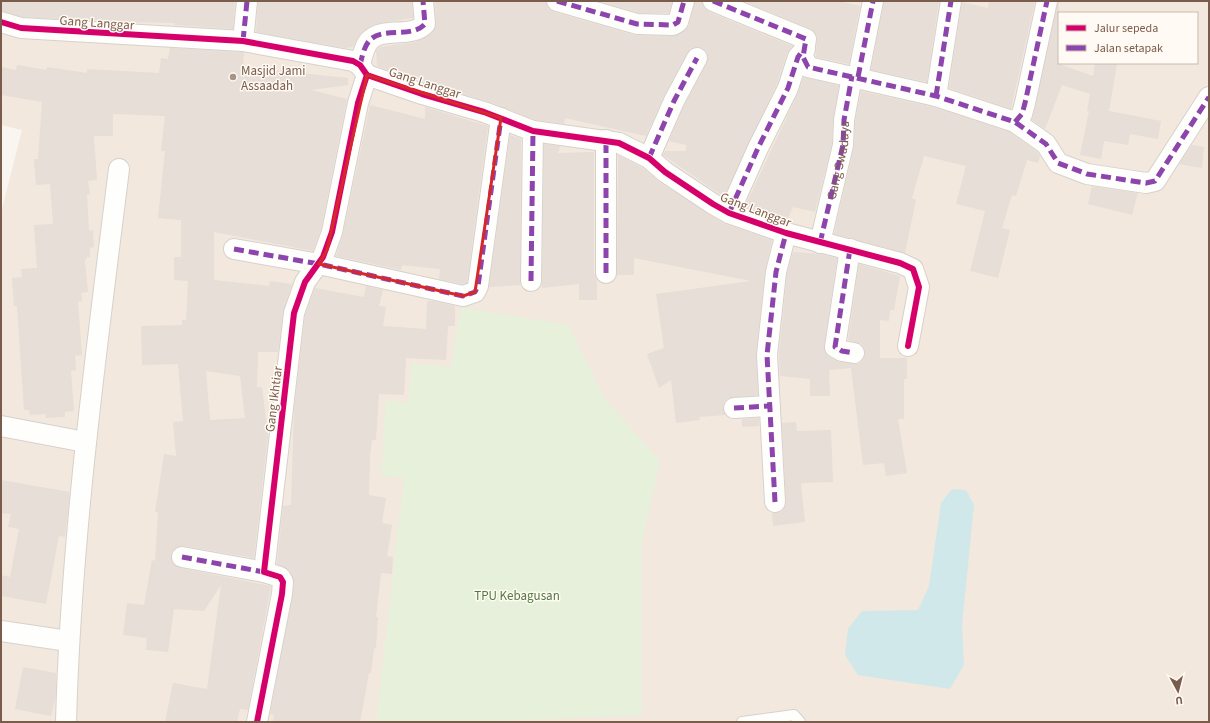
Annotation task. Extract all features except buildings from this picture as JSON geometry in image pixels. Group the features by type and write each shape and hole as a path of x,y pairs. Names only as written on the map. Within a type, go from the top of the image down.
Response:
{"street":[{"path":"244,40 246,1"},
{"name":"Gang Ikhtiar","path":"264,572 294,313 304,282 319,264 327,250 332,232 358,103 368,42 375,36 414,31 421,28 425,24 423,1"},
{"path":"557,1 637,24 673,25 678,22 684,1"},
{"path":"715,1 806,39 804,61 808,67 855,76 936,96 1015,122 1046,144 1058,163 1087,174 1150,183 1155,181 1209,97"},
{"name":"Gang Swadaya","path":"820,243 843,145 844,120 873,1"},
{"path":"936,96 951,1"},
{"path":"1015,122 1022,114 1025,103 1047,1"},
{"name":"Gang Langgar","path":"1,22 21,28 172,38 244,40 335,56 353,61 364,70 422,94 484,112 533,131 606,140 632,148 649,158 665,172 712,204 729,213 820,243 850,249 900,263 913,270 919,287 908,346"},
{"path":"729,213 758,148 788,88 798,57 805,49"},
{"path":"649,158 674,101 697,58"},
{"path":"234,249 319,264 463,296 475,292 478,286 501,118"},
{"path":"531,281 533,131"},
{"path":"606,140 606,273"},
{"path":"66,722 68,641 85,442 119,169"},
{"path":"775,502 767,355 776,272 786,233"},
{"path":"850,249 835,347 842,351 854,353"},
{"path":"734,408 770,406"},
{"path":"1,426 85,442"},
{"path":"182,557 264,572 280,577 284,582 258,722"},
{"path":"1,631 68,641"}],"lane":[{"path":"742,722 794,715 800,722"}],"highlighted area":[{"path":"367,75 501,118 475,292 463,296 319,264 327,250"}],"shaded area":[{"path":"1,1 1209,1 1209,722 1,722 1,213 22,130 1,125"}],"green space":[{"name":"TPU Kebagusan","path":"461,307 568,325 605,399 660,461 642,542 642,715 478,722 376,722 404,478 381,476 386,400 408,403 412,363 451,367"}],"water":[{"path":"952,489 966,490 974,505 962,625 964,665 950,689 858,675 845,655 848,629 862,611 918,610 929,586 941,503"}],"marked path":[{"path":"243,41 247,1"},
{"path":"360,65 366,46 369,41 375,37 381,34 412,31 425,24 423,1"},
{"path":"557,1 637,24 673,25 678,22 684,1"},
{"path":"713,1 806,39 803,57 808,67 936,96 1015,122 1046,144 1058,163 1087,174 1146,183 1155,181 1209,97"},
{"path":"858,77 873,1"},
{"path":"936,96 951,1"},
{"path":"1015,122 1022,114 1025,103 1047,1"},
{"path":"729,213 758,148 788,88 798,57 803,50"},
{"path":"649,158 674,101 697,58"},
{"path":"820,243 843,145 844,120 852,76"},
{"path":"234,249 319,264 463,296 475,292 478,286 501,118"},
{"path":"531,281 533,131"},
{"path":"606,140 606,273"},
{"path":"775,502 767,355 776,272 786,233"},
{"path":"850,249 835,347 842,351 854,353"},
{"path":"734,408 770,406"},
{"path":"182,557 264,572"}],"cycle path":[{"path":"1,22 21,28 243,41 353,61 360,65 367,75 422,94 484,112 533,131 619,143 649,158 665,172 729,213 786,233 900,263 913,269 919,287 908,346"},
{"path":"257,722 282,594 283,582 280,577 264,572 294,313 305,282 323,257 332,232 358,103 367,75"}],"place":[{"name":"Masjid Jami Assaadah","path":"233,77"}]}
